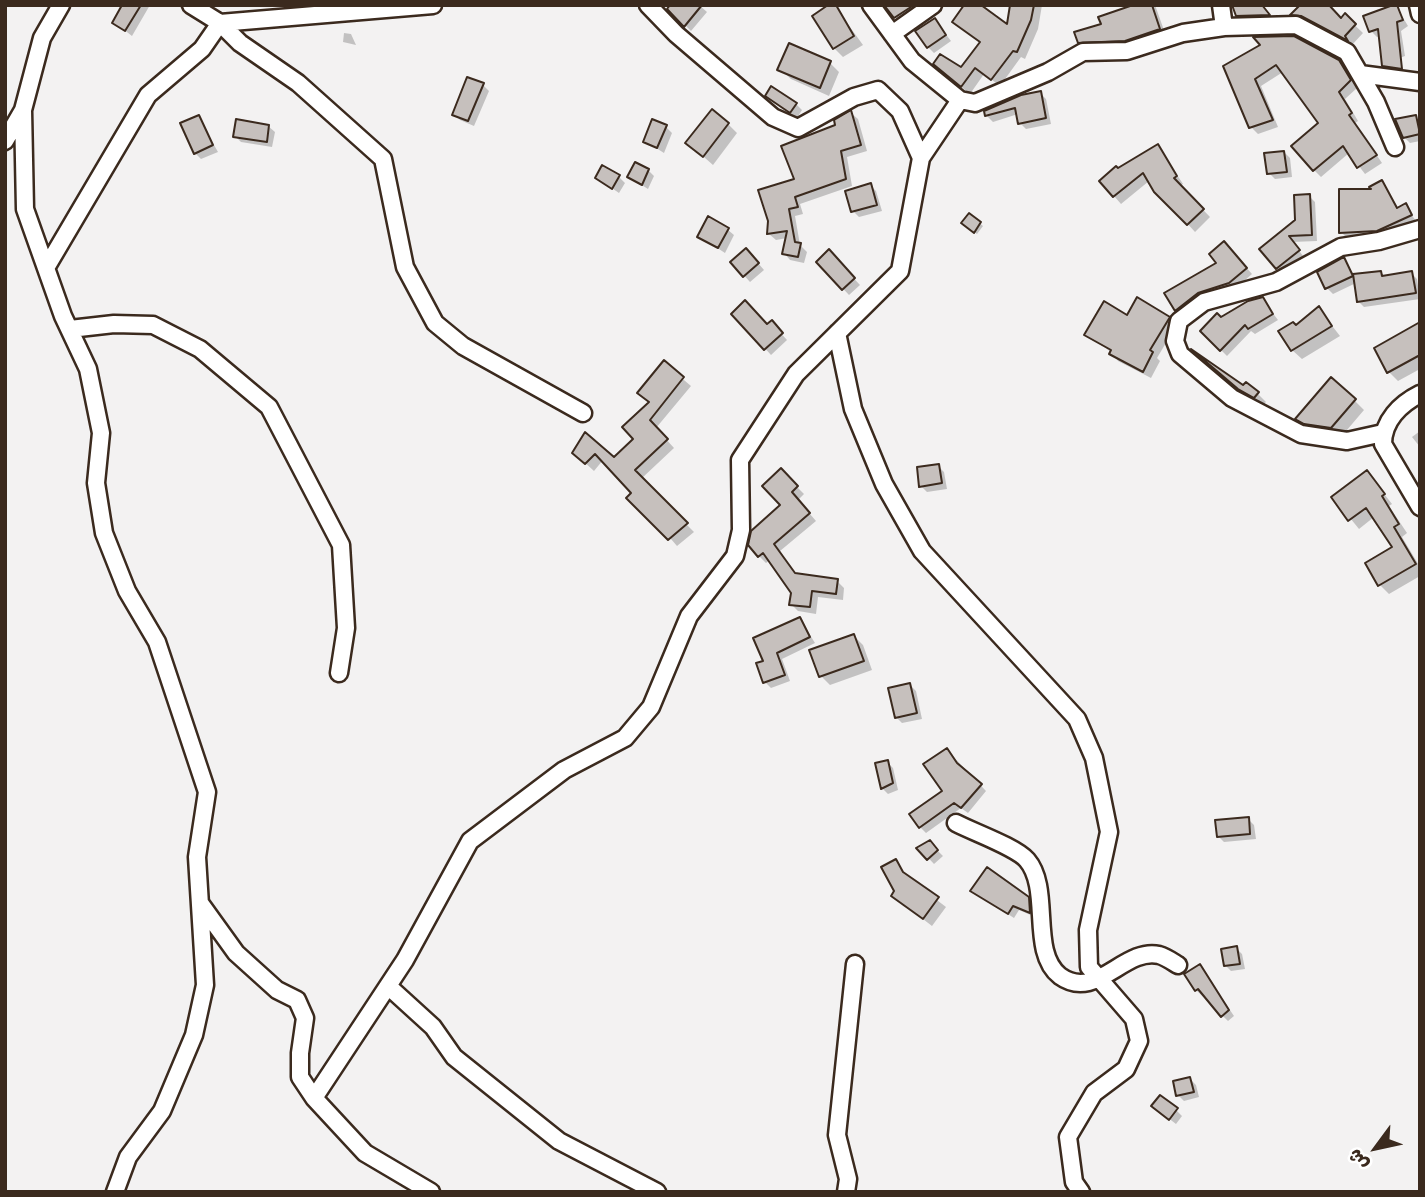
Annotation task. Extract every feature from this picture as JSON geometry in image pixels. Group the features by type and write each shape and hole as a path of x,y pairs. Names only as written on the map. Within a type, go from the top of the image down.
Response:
{"street":[{"path":"5,141 23,110 42,38 61,5"},
{"path":"191,5 220,23 240,43 298,83 383,159 405,267 435,323 463,346 583,413"},
{"path":"220,23 433,5"},
{"path":"648,5 676,34 773,117 799,128 854,97 878,90 900,111 921,158"},
{"path":"871,5 912,61 960,100 975,103 1048,72 1083,52 1127,51 1182,33 1224,27 1296,24 1347,52 1395,147"},
{"path":"892,34 933,5"},
{"path":"1221,5 1224,27"},
{"path":"1418,5 1420,14"},
{"path":"46,268 148,95 202,49 220,23"},
{"path":"1360,74 1420,82"},
{"path":"314,1098 388,986 470,841 564,771 625,738 651,707 689,616 735,556 741,530 740,460 796,374 900,271 921,158 960,100"},
{"path":"23,110 25,209 69,329 88,369 101,433 96,483 104,533 127,591 157,642 207,792 197,857 205,985 194,1035 162,1111 128,1157 115,1192"},
{"path":"1383,433 1347,441 1301,434 1232,398 1199,373 1180,354 1175,341 1180,321 1203,302 1276,282 1341,247 1379,241 1420,229"},
{"path":"69,329 114,324 153,325 200,349 269,407 341,545 346,628 339,673"},
{"path":"837,333 853,409 884,484 922,551 1077,719 1094,758 1110,832 1088,930 1089,967 1134,1019 1139,1041 1126,1069 1094,1093 1068,1138 1074,1182 1081,1192"},
{"path":"1420,394 1408,400 1390,418 1383,433 1383,444 1420,507"},
{"path":"956,824 1026,858 1035,872 1046,954 1060,975 1082,984 1099,979 1136,958 1159,955 1178,965"},
{"path":"200,903 236,953 276,990 297,1000 305,1018 300,1077 314,1098 365,1153 431,1192"},
{"path":"846,1192 848,1179 837,1135 855,964"},
{"path":"388,986 433,1027 454,1057 559,1141 657,1192"}],"building":[{"path":"122,5 141,5 125,31 112,23"},
{"path":"670,5 702,5 684,27 667,9"},
{"path":"828,5 836,5 854,36 833,49 812,16"},
{"path":"884,5 914,5 894,18"},
{"path":"964,5 981,5 1007,24 1010,5 1034,5 1031,20 1017,52 1013,51 991,80 975,68 961,87 933,64 940,54 961,67 980,42 952,22"},
{"path":"1133,5 1152,5 1160,29 1125,41 1078,43 1074,32 1101,24 1098,17"},
{"path":"1232,5 1262,5 1270,15 1236,16"},
{"path":"1300,5 1329,5 1341,18 1345,13 1356,24 1345,36 1348,41 1301,16 1290,15"},
{"path":"1397,5 1403,20 1397,22 1402,69 1382,66 1378,29 1369,32 1363,16"},
{"path":"935,18 946,35 927,48 915,31"},
{"path":"1294,36 1339,60 1351,80 1339,92 1352,113 1349,115 1377,155 1357,168 1343,146 1313,171 1291,146 1318,123 1276,65 1255,79 1273,120 1249,128 1223,66 1260,45 1253,37"},
{"path":"789,43 831,61 820,88 777,70"},
{"path":"467,77 484,83 468,121 452,115"},
{"path":"771,86 797,103 790,113 765,96"},
{"path":"1041,91 1046,118 1018,124 1015,108 985,116 984,111 1021,95"},
{"path":"712,109 729,123 703,157 685,143"},
{"path":"851,110 861,145 841,151 846,179 795,197 798,207 789,209 795,242 801,243 798,257 782,254 787,231 767,234 768,221 758,190 794,179 781,146 835,125 834,120"},
{"path":"199,115 213,145 194,154 180,123"},
{"path":"1416,115 1420,134 1403,138 1395,119"},
{"path":"236,119 269,125 267,142 233,137"},
{"path":"652,119 667,125 657,148 643,142"},
{"path":"1158,144 1177,176 1174,178 1204,209 1187,225 1154,192 1143,173 1113,197 1099,181 1116,166 1118,168"},
{"path":"1284,151 1287,172 1267,174 1264,153"},
{"path":"635,162 649,169 642,185 627,177"},
{"path":"602,165 620,175 612,189 595,178"},
{"path":"1382,180 1397,208 1406,203 1412,215 1377,231 1339,233 1339,189 1371,189 1369,187"},
{"path":"871,183 877,205 851,212 845,191"},
{"path":"1310,194 1312,235 1289,236 1300,250 1276,269 1259,249 1295,220 1294,195"},
{"path":"969,213 981,222 974,233 961,223"},
{"path":"708,216 729,228 718,248 697,237"},
{"path":"1224,241 1247,268 1229,283 1198,293 1175,311 1164,293 1216,263 1209,254"},
{"path":"746,248 759,263 743,277 730,262"},
{"path":"829,249 855,278 842,290 816,262"},
{"path":"1344,257 1353,276 1325,289 1317,272"},
{"path":"1381,271 1382,276 1412,271 1416,293 1357,302 1353,274"},
{"path":"1137,297 1170,317 1150,350 1153,352 1143,372 1109,354 1111,350 1084,335 1104,301 1127,315"},
{"path":"1263,297 1273,314 1248,329 1245,325 1220,351 1200,331 1217,313 1221,317 1248,301"},
{"path":"745,300 767,324 772,320 783,333 764,350 731,314"},
{"path":"1319,306 1332,326 1291,351 1278,331 1293,322 1296,325"},
{"path":"1420,322 1420,355 1387,373 1374,348"},
{"path":"1191,349 1243,385 1246,382 1259,392 1254,398 1238,389"},
{"path":"664,360 684,377 650,420 668,439 635,470 688,523 668,540 626,498 631,493 595,454 585,464 572,453 585,432 614,457 633,439 622,427 649,402 637,393"},
{"path":"1331,377 1356,399 1331,428 1304,424 1295,419"},
{"path":"939,464 942,483 919,487 917,467"},
{"path":"781,468 798,486 792,492 810,513 774,544 795,573 838,579 836,594 812,591 810,607 789,605 791,593 763,553 758,557 748,545 751,531 780,505 762,486"},
{"path":"1367,470 1385,494 1382,496 1399,524 1394,527 1416,564 1378,586 1365,563 1392,547 1366,508 1348,521 1331,497"},
{"path":"800,617 810,637 777,653 785,675 763,683 756,663 763,661 753,638"},
{"path":"854,634 864,661 819,677 809,650"},
{"path":"910,683 917,713 895,718 888,688"},
{"path":"947,748 957,763 982,784 961,808 954,803 919,828 909,814 942,791 923,764"},
{"path":"888,760 893,783 881,789 875,763"},
{"path":"1249,817 1250,834 1217,837 1215,820"},
{"path":"930,840 938,850 927,860 916,848"},
{"path":"896,859 903,872 939,897 923,919 891,896 894,891 881,867"},
{"path":"987,867 1029,897 1030,913 1013,906 1008,914 970,891"},
{"path":"1237,946 1240,964 1224,966 1221,949"},
{"path":"1200,964 1229,1010 1221,1017 1198,989 1195,991 1184,974"},
{"path":"1190,1077 1194,1092 1176,1096 1173,1081"},
{"path":"1160,1095 1178,1108 1169,1120 1151,1106"}]}
